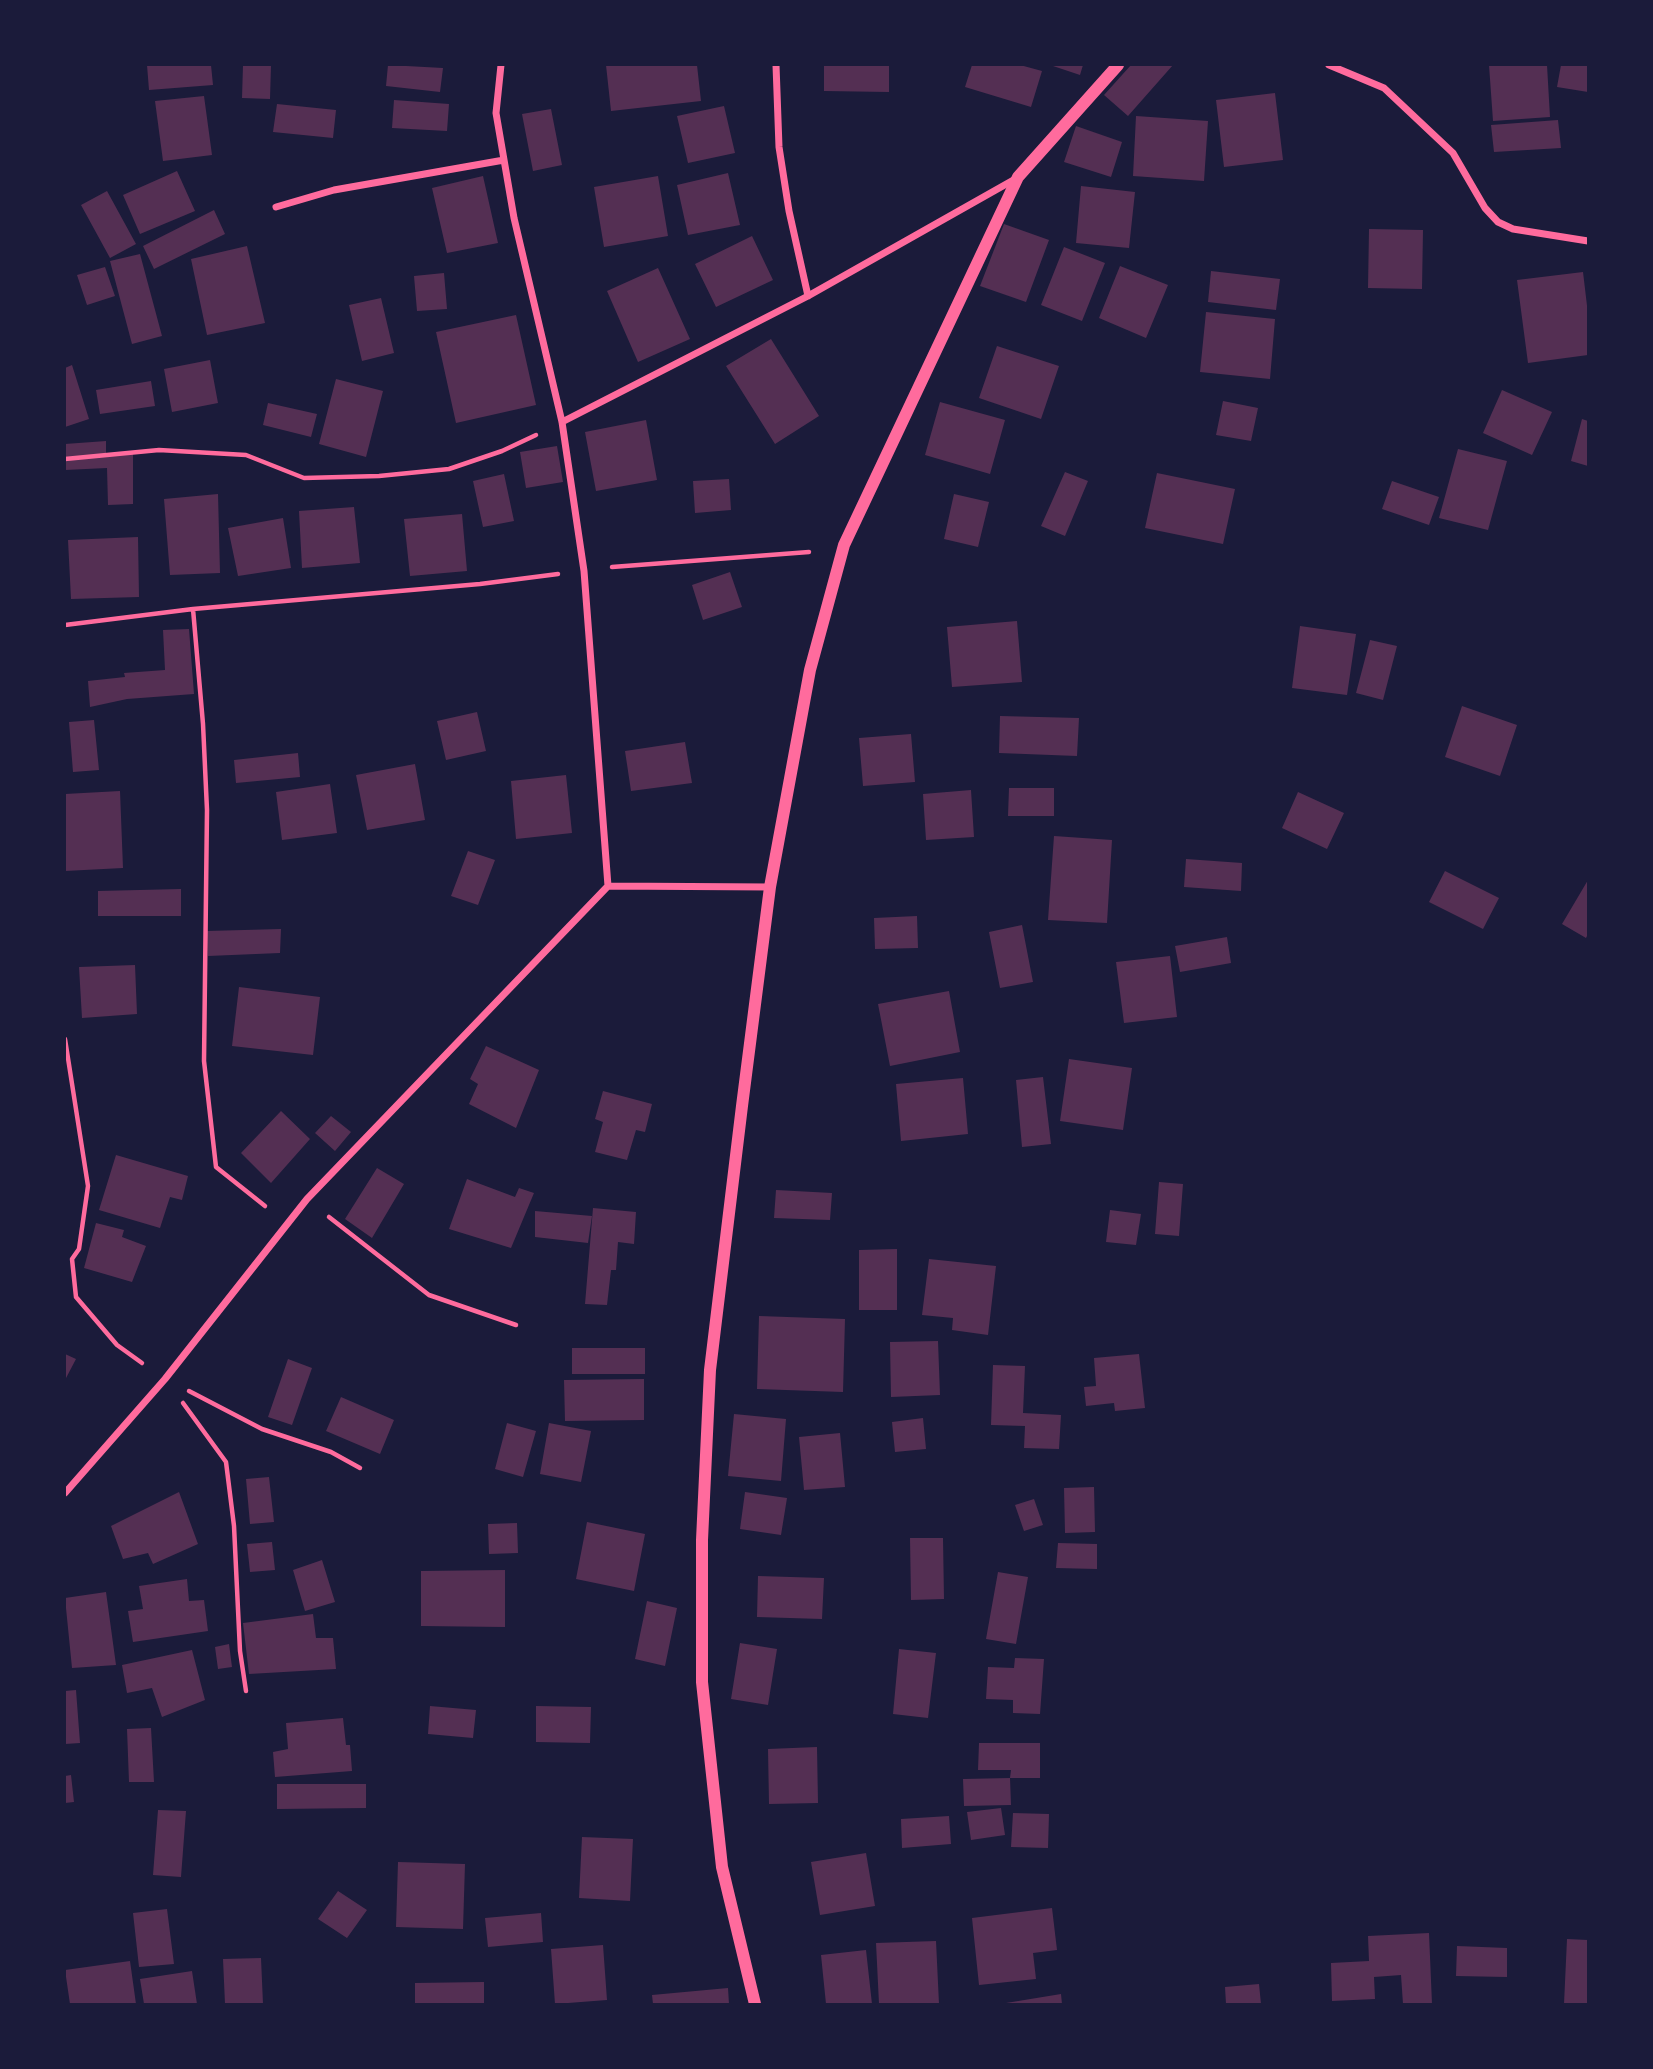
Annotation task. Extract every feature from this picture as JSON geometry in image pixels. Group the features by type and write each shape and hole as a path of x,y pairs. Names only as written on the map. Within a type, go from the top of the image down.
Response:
{"street":[{"path":"501,65 496,113 514,218 562,422 584,571 608,886"},
{"path":"776,65 779,147 789,211 808,296"},
{"path":"755,2004 722,1867 702,1682 702,1540 710,1370 770,887 810,670 844,545 1018,177 1118,65"},
{"path":"1329,65 1384,88 1453,153 1485,208 1498,222 1513,229 1588,242"},
{"path":"275,206 334,190 504,160"},
{"path":"562,422 808,296 1018,177"},
{"path":"65,1493 165,1378 307,1199 608,886 770,887"}],"path":[{"path":"65,458 159,450 246,454 304,478 379,476 449,469 502,451 562,422"},
{"path":"65,625 192,609 816,551 844,545"},
{"path":"192,609 203,724 207,810 204,1061 216,1167 267,1207 307,1199 429,1295 516,1325"},
{"path":"65,1039 88,1186 79,1249 72,1259 76,1297 117,1345 165,1378 262,1429 331,1452 360,1468"},
{"path":"165,1378 226,1462 233,1513 240,1651 246,1691"}],"building":[{"path":"147,65 211,65 213,85 149,90"},
{"path":"243,65 271,65 270,99 242,98"},
{"path":"388,65 443,68 440,92 386,86"},
{"path":"606,65 697,65 701,101 611,111"},
{"path":"824,65 889,65 889,92 824,91"},
{"path":"972,65 1020,65 1042,71 1031,107 965,87"},
{"path":"1050,65 1083,65 1080,75"},
{"path":"1131,65 1173,65 1128,116 1104,95"},
{"path":"1489,65 1547,65 1550,117 1493,121"},
{"path":"1561,65 1588,65 1588,92 1557,87"},
{"path":"1275,93 1283,160 1224,167 1216,100"},
{"path":"204,96 212,155 163,161 155,101"},
{"path":"394,100 449,104 447,131 392,128"},
{"path":"277,104 336,110 333,138 273,132"},
{"path":"724,106 735,153 688,163 677,116"},
{"path":"551,109 562,165 533,171 522,114"},
{"path":"1136,116 1208,121 1204,181 1133,176"},
{"path":"1558,120 1561,148 1494,152 1491,125"},
{"path":"1076,126 1122,142 1111,177 1064,162"},
{"path":"177,171 195,211 140,234 123,195"},
{"path":"728,173 740,225 688,235 677,185"},
{"path":"483,176 498,243 447,253 432,188"},
{"path":"658,176 668,236 604,247 594,187"},
{"path":"1081,186 1135,192 1129,248 1076,243"},
{"path":"107,191 136,244 110,258 81,205"},
{"path":"214,210 225,234 154,269 143,246"},
{"path":"1004,224 1049,240 1026,302 980,286"},
{"path":"1369,229 1423,230 1422,289 1368,288"},
{"path":"752,236 773,280 716,307 695,264"},
{"path":"247,246 265,323 207,335 191,259"},
{"path":"1064,247 1105,263 1082,321 1041,305"},
{"path":"140,254 162,336 132,344 110,261"},
{"path":"1120,266 1168,285 1146,338 1099,318"},
{"path":"105,267 115,296 87,305 77,275"},
{"path":"658,268 690,339 638,362 607,291"},
{"path":"1211,271 1280,279 1276,310 1208,302"},
{"path":"1583,272 1588,314 1588,355 1528,363 1517,280"},
{"path":"444,273 447,309 417,311 414,276"},
{"path":"381,298 394,353 362,361 349,305"},
{"path":"1206,312 1275,319 1270,379 1200,372"},
{"path":"516,315 536,405 456,423 436,332"},
{"path":"771,339 819,416 775,444 726,366"},
{"path":"997,346 1059,366 1041,419 979,398"},
{"path":"210,360 218,403 172,412 164,369"},
{"path":"72,365 89,419 65,427 65,368"},
{"path":"336,379 383,391 366,457 319,444"},
{"path":"151,381 155,406 100,414 96,390"},
{"path":"1502,390 1552,412 1532,455 1483,433"},
{"path":"1223,401 1258,408 1251,441 1216,435"},
{"path":"940,402 1005,420 990,474 925,455"},
{"path":"268,403 317,414 311,437 263,425"},
{"path":"1582,419 1588,421 1588,466 1571,461"},
{"path":"646,420 657,480 596,491 585,432"},
{"path":"106,441 106,453 133,453 133,504 108,505 107,468 65,470 65,444"},
{"path":"557,446 563,482 526,488 520,452"},
{"path":"1458,449 1507,461 1488,530 1439,518"},
{"path":"1065,472 1088,481 1065,536 1041,526"},
{"path":"1157,473 1235,489 1223,544 1145,528"},
{"path":"504,474 514,521 483,527 473,481"},
{"path":"729,479 731,510 695,513 693,481"},
{"path":"1392,481 1439,497 1429,525 1382,509"},
{"path":"218,494 220,573 170,575 164,499"},
{"path":"954,494 989,502 978,547 944,539"},
{"path":"354,507 360,563 302,568 299,511"},
{"path":"462,514 467,571 410,576 404,519"},
{"path":"283,518 291,568 238,576 228,528"},
{"path":"138,537 139,597 71,599 68,540"},
{"path":"730,572 742,607 703,620 692,585"},
{"path":"1017,621 1022,682 952,687 947,627"},
{"path":"1300,626 1356,634 1347,695 1292,688"},
{"path":"189,629 194,694 127,699 90,707 88,681 125,677 124,673 165,670 163,630"},
{"path":"1370,640 1397,646 1383,700 1356,693"},
{"path":"1462,706 1517,725 1500,776 1445,757"},
{"path":"477,712 486,751 446,760 437,721"},
{"path":"1000,716 1079,718 1077,756 999,753"},
{"path":"94,720 99,770 73,772 69,722"},
{"path":"911,734 915,782 863,786 859,738"},
{"path":"685,742 692,783 631,791 625,751"},
{"path":"298,753 300,777 236,783 234,760"},
{"path":"415,764 425,820 367,830 356,775"},
{"path":"566,775 572,833 516,839 511,781"},
{"path":"330,784 337,833 282,840 276,792"},
{"path":"1009,788 1054,788 1054,816 1008,816"},
{"path":"971,790 974,837 926,840 923,794"},
{"path":"120,791 123,868 65,871 65,794"},
{"path":"1298,792 1344,813 1327,849 1282,828"},
{"path":"1054,836 1112,840 1107,923 1048,920"},
{"path":"468,851 495,860 478,905 451,896"},
{"path":"1186,859 1242,863 1241,891 1184,887"},
{"path":"1445,871 1499,898 1483,929 1429,902"},
{"path":"1588,880 1588,934 1586,938 1562,924"},
{"path":"181,889 181,916 98,916 98,891"},
{"path":"917,916 918,948 875,949 874,918"},
{"path":"1022,925 1033,982 1000,988 989,932"},
{"path":"281,929 280,953 208,956 207,931"},
{"path":"1227,937 1231,963 1180,972 1175,946"},
{"path":"1170,956 1177,1017 1124,1023 1116,962"},
{"path":"135,965 137,1014 82,1018 79,967"},
{"path":"239,987 320,997 313,1055 232,1046"},
{"path":"949,991 960,1052 890,1066 878,1004"},
{"path":"486,1046 539,1070 516,1128 469,1104 478,1084 470,1079"},
{"path":"1069,1059 1132,1068 1123,1130 1060,1121"},
{"path":"1043,1077 1051,1144 1022,1147 1016,1080"},
{"path":"963,1078 968,1134 901,1141 896,1084"},
{"path":"603,1091 652,1104 645,1132 636,1130 627,1160 595,1152 603,1122 595,1119"},
{"path":"281,1111 310,1139 271,1183 241,1153"},
{"path":"331,1116 351,1132 335,1151 315,1133"},
{"path":"116,1155 188,1176 182,1200 170,1197 160,1228 99,1210"},
{"path":"377,1168 404,1184 372,1238 345,1219"},
{"path":"467,1179 515,1197 519,1188 534,1193 511,1248 449,1229"},
{"path":"1159,1182 1183,1184 1179,1236 1155,1234"},
{"path":"776,1190 832,1193 830,1220 774,1218"},
{"path":"593,1208 636,1212 634,1244 618,1242 616,1270 611,1270 607,1305 585,1304"},
{"path":"1110,1210 1141,1214 1136,1245 1106,1242"},
{"path":"535,1211 592,1216 588,1243 535,1237"},
{"path":"96,1223 124,1230 122,1237 146,1246 132,1282 84,1268"},
{"path":"897,1249 897,1310 859,1310 859,1250"},
{"path":"929,1259 996,1266 988,1335 952,1330 953,1318 922,1315"},
{"path":"759,1316 845,1319 843,1392 757,1389"},
{"path":"938,1341 940,1395 891,1397 890,1342"},
{"path":"572,1348 645,1348 645,1374 572,1374"},
{"path":"65,1354 76,1359 65,1380"},
{"path":"1139,1354 1145,1408 1115,1411 1114,1403 1086,1406 1084,1387 1096,1386 1094,1358"},
{"path":"288,1359 312,1368 292,1425 268,1417"},
{"path":"993,1365 1025,1366 1023,1413 1061,1415 1059,1449 1024,1448 1025,1426 991,1425"},
{"path":"644,1379 644,1420 565,1421 564,1380"},
{"path":"341,1397 394,1420 380,1454 326,1431"},
{"path":"734,1414 786,1419 781,1481 728,1476"},
{"path":"923,1418 926,1449 895,1452 892,1422"},
{"path":"507,1423 536,1431 523,1477 495,1469"},
{"path":"549,1423 591,1431 581,1482 540,1474"},
{"path":"840,1433 845,1487 804,1490 799,1437"},
{"path":"269,1477 274,1522 250,1524 246,1479"},
{"path":"1094,1487 1095,1532 1065,1533 1064,1488"},
{"path":"179,1492 198,1544 153,1564 148,1553 123,1559 111,1526"},
{"path":"745,1492 787,1498 781,1535 740,1529"},
{"path":"1034,1499 1043,1525 1024,1531 1015,1505"},
{"path":"587,1522 645,1534 634,1591 576,1579"},
{"path":"517,1523 518,1553 489,1554 488,1524"},
{"path":"910,1538 943,1538 944,1599 911,1600"},
{"path":"272,1542 275,1570 250,1572 247,1544"},
{"path":"1058,1543 1097,1544 1097,1569 1056,1568"},
{"path":"322,1560 335,1602 305,1611 293,1570"},
{"path":"505,1570 505,1627 421,1626 421,1571"},
{"path":"998,1572 1028,1577 1016,1644 986,1639"},
{"path":"758,1576 824,1578 822,1619 757,1617"},
{"path":"187,1579 189,1601 204,1600 208,1631 133,1642 128,1611 143,1609 139,1586"},
{"path":"106,1592 116,1665 72,1668 65,1598"},
{"path":"647,1601 677,1608 665,1666 635,1659"},
{"path":"313,1614 316,1638 333,1638 336,1669 249,1674 243,1623"},
{"path":"740,1643 777,1649 768,1705 731,1699"},
{"path":"229,1644 232,1667 218,1669 215,1647"},
{"path":"899,1649 936,1653 928,1718 893,1714"},
{"path":"192,1650 205,1700 162,1717 152,1688 127,1693 122,1665"},
{"path":"1015,1658 1044,1659 1040,1714 1013,1713 1013,1700 986,1699 988,1667 1014,1668"},
{"path":"76,1690 80,1743 65,1744 65,1691"},
{"path":"430,1706 476,1710 473,1738 428,1734"},
{"path":"536,1706 591,1707 590,1743 536,1742"},
{"path":"343,1718 346,1745 350,1745 352,1771 275,1777 273,1752 288,1749 286,1723"},
{"path":"151,1728 154,1782 129,1782 127,1729"},
{"path":"979,1743 1040,1743 1040,1778 1010,1778 1011,1770 978,1770"},
{"path":"817,1747 818,1803 769,1804 768,1749"},
{"path":"71,1775 74,1802 65,1803 65,1776"},
{"path":"1010,1778 1011,1805 964,1806 963,1779"},
{"path":"277,1784 366,1784 366,1808 277,1809"},
{"path":"1001,1808 1005,1835 971,1840 967,1812"},
{"path":"158,1810 186,1811 181,1877 153,1875"},
{"path":"1013,1813 1049,1814 1048,1848 1011,1847"},
{"path":"949,1816 951,1844 902,1848 901,1819"},
{"path":"582,1837 633,1839 630,1901 579,1898"},
{"path":"866,1853 875,1906 820,1915 811,1862"},
{"path":"398,1862 465,1864 463,1929 396,1927"},
{"path":"338,1891 367,1910 347,1938 318,1919"},
{"path":"1052,1908 1057,1950 1033,1953 1036,1979 979,1985 972,1918"},
{"path":"167,1909 174,1964 139,1967 133,1913"},
{"path":"541,1913 543,1942 488,1947 485,1918"},
{"path":"1429,1933 1432,2004 1403,2004 1401,1975 1374,1977 1375,1999 1332,2001 1331,1963 1369,1961 1368,1936"},
{"path":"1567,1939 1588,1940 1588,2004 1564,2004"},
{"path":"936,1941 939,2004 879,2004 876,1943"},
{"path":"603,1945 607,2000 555,2004 551,1949"},
{"path":"1457,1946 1507,1948 1507,1977 1456,1976"},
{"path":"866,1950 872,2004 826,2004 821,1955"},
{"path":"261,1958 263,2004 225,2004 223,1959"},
{"path":"130,1961 136,2004 70,2004 65,1970"},
{"path":"192,1971 197,2004 144,2004 140,1979"},
{"path":"484,1982 484,2004 415,2004 415,1983"},
{"path":"1259,1984 1261,2004 1226,2004 1225,1987"},
{"path":"728,1988 729,2004 653,2004 652,1995"},
{"path":"1061,1994 1062,2004 1006,2004 1006,2003"}]}
